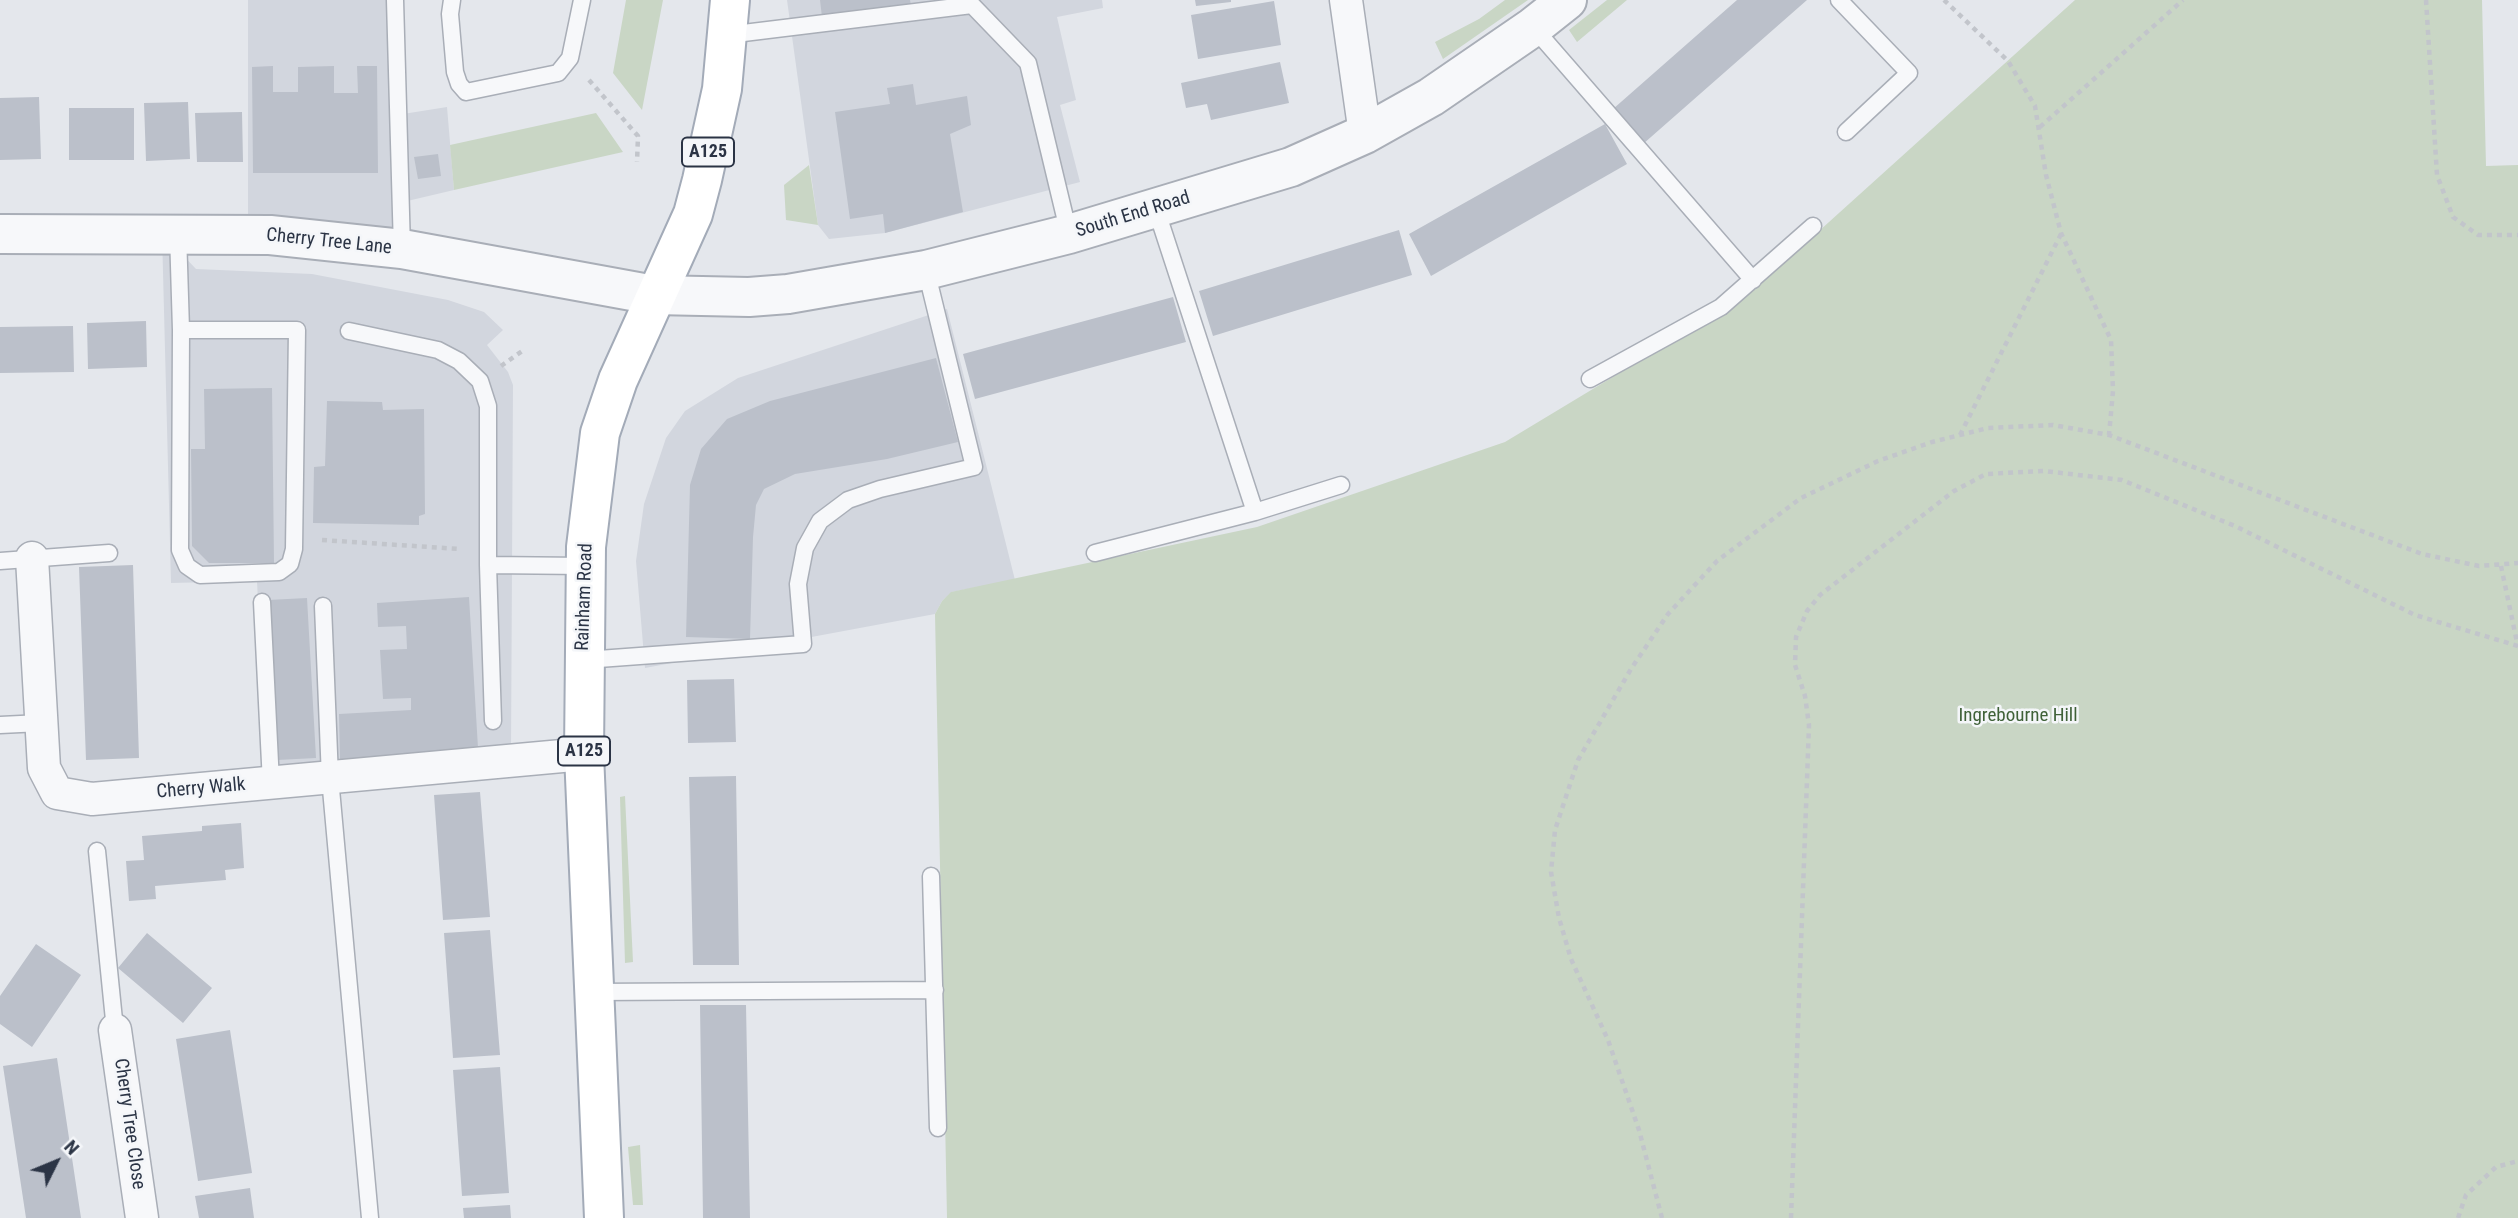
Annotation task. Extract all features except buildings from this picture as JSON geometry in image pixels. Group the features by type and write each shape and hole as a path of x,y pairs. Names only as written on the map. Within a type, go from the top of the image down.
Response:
{"main road":[{"name":"Rainham Road","path":"604,1218 584,754 585,566 600,433 618,380 692,214 699,192 722,89 728,18"}],"street":[{"path":"1346,0 1365,134"},
{"name":"South End Road","path":"654,295 749,297 926,270 1069,234 1291,167 1365,134 1432,97 1567,0"},
{"name":"Cherry Tree Lane","path":"0,234 270,235 402,249 654,295"},
{"name":"Cherry Walk","path":"32,558 44,768 57,793 92,799 584,754"},
{"name":"Cherry Tree Close","path":"115,1030 142,1218"}],"lane":[{"path":"395,0 402,249"},
{"path":"452,0 450,14 455,72 458,85 466,92 558,73 570,58 582,0"},
{"path":"1839,0 1909,73 1846,132"},
{"path":"728,18 972,5 1028,63 1069,234"},
{"path":"1533,27 1752,280"},
{"path":"1156,209 1255,512"},
{"path":"1590,379 1721,307 1813,226"},
{"path":"178,233 181,330 180,550 187,566 200,575 279,572 290,564 295,538 297,330 181,330"},
{"path":"583,660 803,644 798,584 805,548 820,521 848,500 880,489 974,467 926,270"},
{"path":"349,331 438,351 459,361 480,381 488,406 488,558 493,721"},
{"path":"1095,553 1255,512 1341,485"},
{"path":"0,561 109,553"},
{"path":"488,558 585,566"},
{"path":"262,603 271,783"},
{"path":"323,606 330,778 370,1218"},
{"path":"0,725 41,723"},
{"path":"97,851 115,1030"},
{"path":"932,876 938,1128"},
{"path":"593,992 935,989"}],"path":[{"path":"1944,0 2008,61 2035,106 2046,175 2061,233 2111,340 2113,391 2109,435"},
{"path":"2040,128 2183,0"},
{"path":"2426,0 2437,175 2453,217 2478,234 2518,235"},
{"path":"570,58 638,136 637,162"},
{"path":"1960,435 2061,233"},
{"path":"1662,1218 1639,1130 1608,1040 1571,959 1559,918 1551,872 1555,830 1578,760 1631,669 1668,614 1717,561 1801,498 1878,461 1988,428 2053,425 2109,435 2422,555 2479,566 2518,564"},
{"path":"1791,1218 1809,724 1805,696 1796,665 1796,636 1807,611 1820,595 1954,491 1986,474 2044,471 2122,480 2235,526 2415,615 2518,647 2501,566"},
{"path":"295,538 488,558"},
{"path":"2458,1218 2466,1195 2496,1167 2518,1161"}],"shaded area":[{"path":"248,0 404,0 403,114 447,107 454,190 403,202 402,249 248,234"},
{"path":"787,0 1102,0 1103,8 1057,17 1076,100 1060,105 1080,182 885,233 829,239 818,225"},
{"path":"162,233 196,269 312,274 448,300 484,312 503,330 487,345 508,372 513,385 511,750 266,767 257,581 171,583"},
{"path":"947,309 1015,580 952,592 942,601 935,614 645,668 636,561 644,504 666,438 685,411 738,378"}],"green space":[{"path":"626,0 663,0 642,110 613,73"},
{"path":"1505,0 1528,0 1443,59 1435,42 1479,19"},
{"path":"1607,0 1627,0 1577,42 1569,30"},
{"name":"Ingrebourne Hill","path":"2075,0 2482,0 2486,166 2518,165 2518,1218 947,1218 935,614 942,601 951,592 1257,527 1505,442 1747,296"},
{"path":"596,113 623,152 454,190 450,145"},
{"path":"809,165 818,225 786,220 784,185"},
{"path":"625,796 633,962 625,963 620,797"},
{"path":"640,1145 643,1205 633,1205 628,1147"}]}
